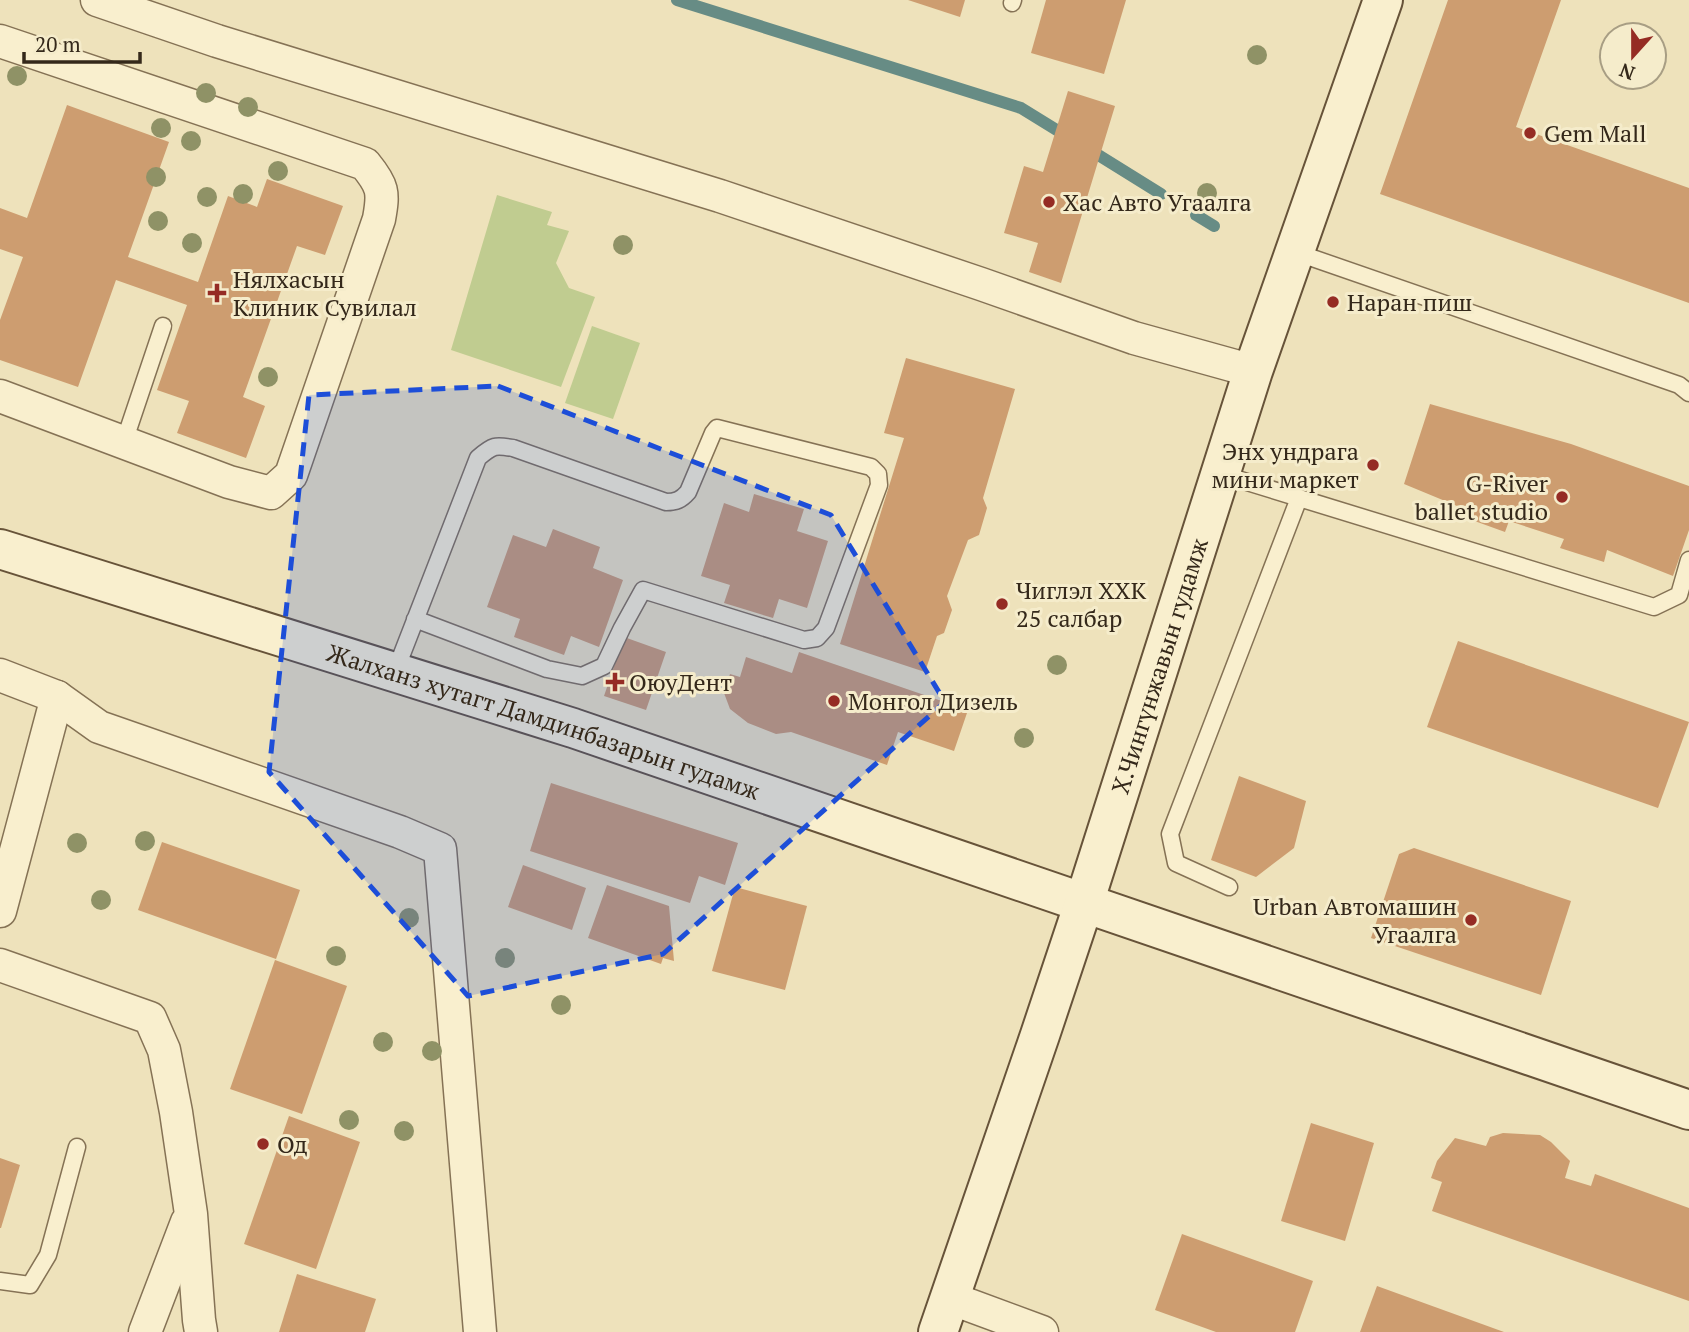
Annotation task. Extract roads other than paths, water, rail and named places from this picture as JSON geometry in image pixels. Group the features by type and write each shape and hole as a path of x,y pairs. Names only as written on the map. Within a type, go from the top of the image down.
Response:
{"main road":[{"name":"Х.Чингүнжавын гудамж","path":"944,1315 1084,903 1253,371 1383,0"},
{"name":"Жалханз хутагт Дамдинбазарын гудамж","path":"0,549 586,733 1689,1110"}],"street":[{"path":"97,0 217,41 720,195 1134,338 1253,371"},
{"path":"0,41 365,164 376,178 383,197 379,219 291,475 271,493 229,482 0,396"},
{"path":"0,675 57,697 99,727 400,832 440,849 480,1332"},
{"path":"0,911 57,697"},
{"path":"0,964 150,1018 163,1050 176,1112 191,1214 201,1332"},
{"path":"145,1332 191,1214"},
{"path":"944,1315 1042,1332"}],"lane":[{"path":"1295,252 1679,385 1689,393"},
{"path":"124,442 163,326"},
{"path":"396,672 415,619 478,458 497,445 513,448 666,502 676,502 688,492 717,428 871,467 878,474 879,485 831,615 826,628 817,638 804,640 643,590 604,666 582,676 547,669 415,619"},
{"path":"1221,474 1654,607 1679,595 1689,560"},
{"path":"1229,887 1176,863 1170,834 1299,498"},
{"path":"0,1281 30,1285 48,1255 77,1147"}],"waterway":[{"path":"677,0 1021,108 1068,137"},
{"path":"1087,148 1161,194"},
{"path":"1196,215 1214,226"}],"place":[{"name":"Gem Mall","path":"1530,133"},
{"name":"Хас Авто Угаалга","path":"1049,202"},
{"name":"Нялхасын Клиник Сувилал","path":"217,293"},
{"name":"Наран пиш","path":"1333,302"},
{"name":"Энх ундрага мини маркет","path":"1373,465"},
{"name":"G-River ballet studio","path":"1562,497"},
{"name":"Чиглэл ХХК 25 салбар","path":"1002,604"},
{"name":"ОюуДент","path":"615,682"},
{"name":"Монгол Дизель","path":"834,701"},
{"name":"Urban Автомашин Угаалга","path":"1471,920"},
{"name":"Од","path":"263,1144"}]}
